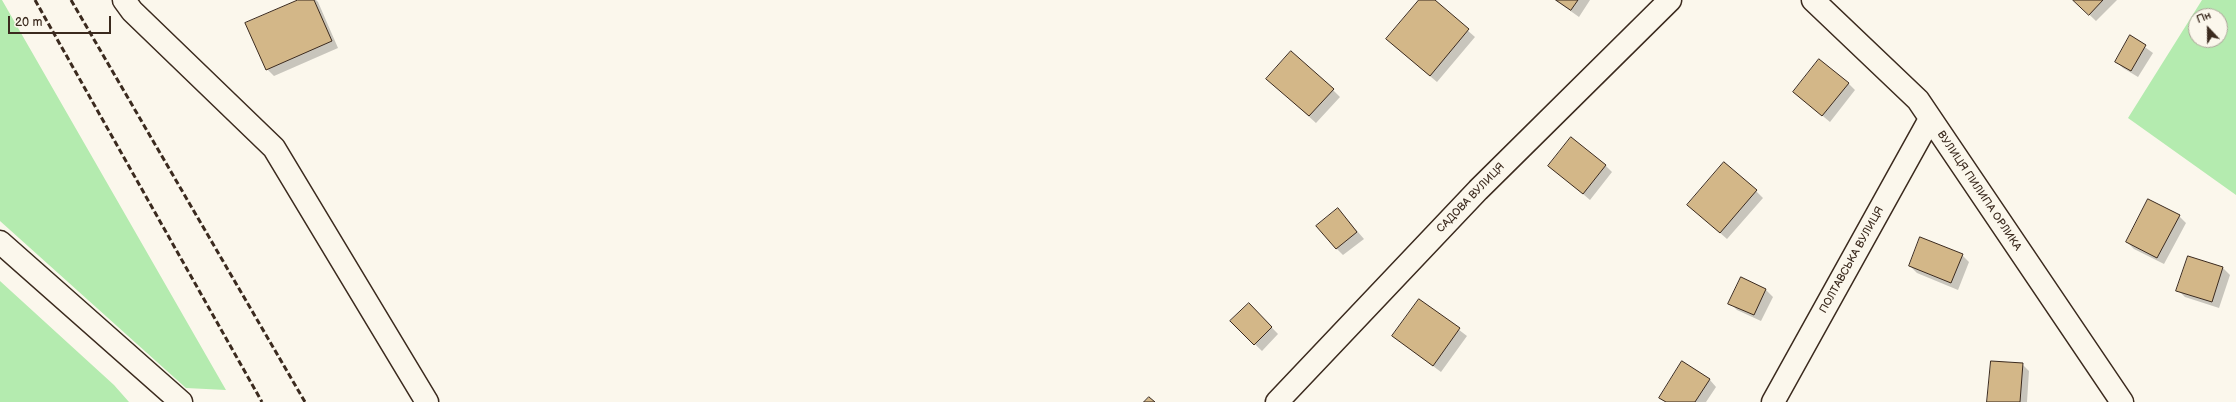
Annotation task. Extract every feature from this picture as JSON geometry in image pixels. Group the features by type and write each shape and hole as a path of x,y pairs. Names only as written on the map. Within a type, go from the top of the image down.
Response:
{"street":[{"path":"124,0 132,11 274,148 427,402"},
{"name":"САДОВА ВУЛИЦЯ","path":"1277,402 1478,190 1670,0"},
{"name":"ВУЛИЦЯ ПИЛИПА ОРЛИКА","path":"1813,0 1918,100 2122,402"},
{"name":"ПОЛТАВСЬКА ВУЛИЦЯ","path":"1773,402 1930,119"},
{"path":"0,242 182,402"}],"green space":[{"path":"0,0 2,0 226,390 186,388 0,221"},
{"path":"2202,0 2236,0 2236,195 2128,118 2188,22 2188,48 2228,48 2228,8 2197,8"},
{"path":"0,281 114,385 129,402 0,402"}],"building":[{"path":"298,0 314,0 332,41 266,70 245,23"},
{"path":"1419,0 1435,0 1469,29 1430,76 1386,39"},
{"path":"1556,0 1578,0 1571,10"},
{"path":"2073,0 2103,0 2089,15"},
{"path":"2130,35 2146,45 2131,71 2115,62"},
{"path":"1291,51 1334,89 1309,116 1266,79"},
{"path":"1819,59 1849,83 1822,116 1793,92"},
{"path":"1571,137 1606,165 1583,194 1548,166"},
{"path":"1724,162 1757,190 1720,233 1687,205"},
{"path":"2148,199 2180,215 2157,258 2126,242"},
{"path":"1338,208 1357,232 1336,249 1316,226"},
{"path":"1920,237 1963,254 1951,283 1909,266"},
{"path":"2188,256 2223,267 2212,302 2176,291"},
{"path":"1741,277 1766,289 1754,315 1728,304"},
{"path":"1419,299 1460,328 1433,366 1392,336"},
{"path":"1249,303 1272,327 1254,345 1230,321"},
{"path":"1682,361 1710,379 1695,402 1666,402 1659,398"},
{"path":"1991,361 2023,363 2020,402 1987,402"},
{"path":"1149,397 1155,402 1144,402"}],"railway":[{"path":"35,0 262,402"},
{"path":"71,0 305,402"}]}
